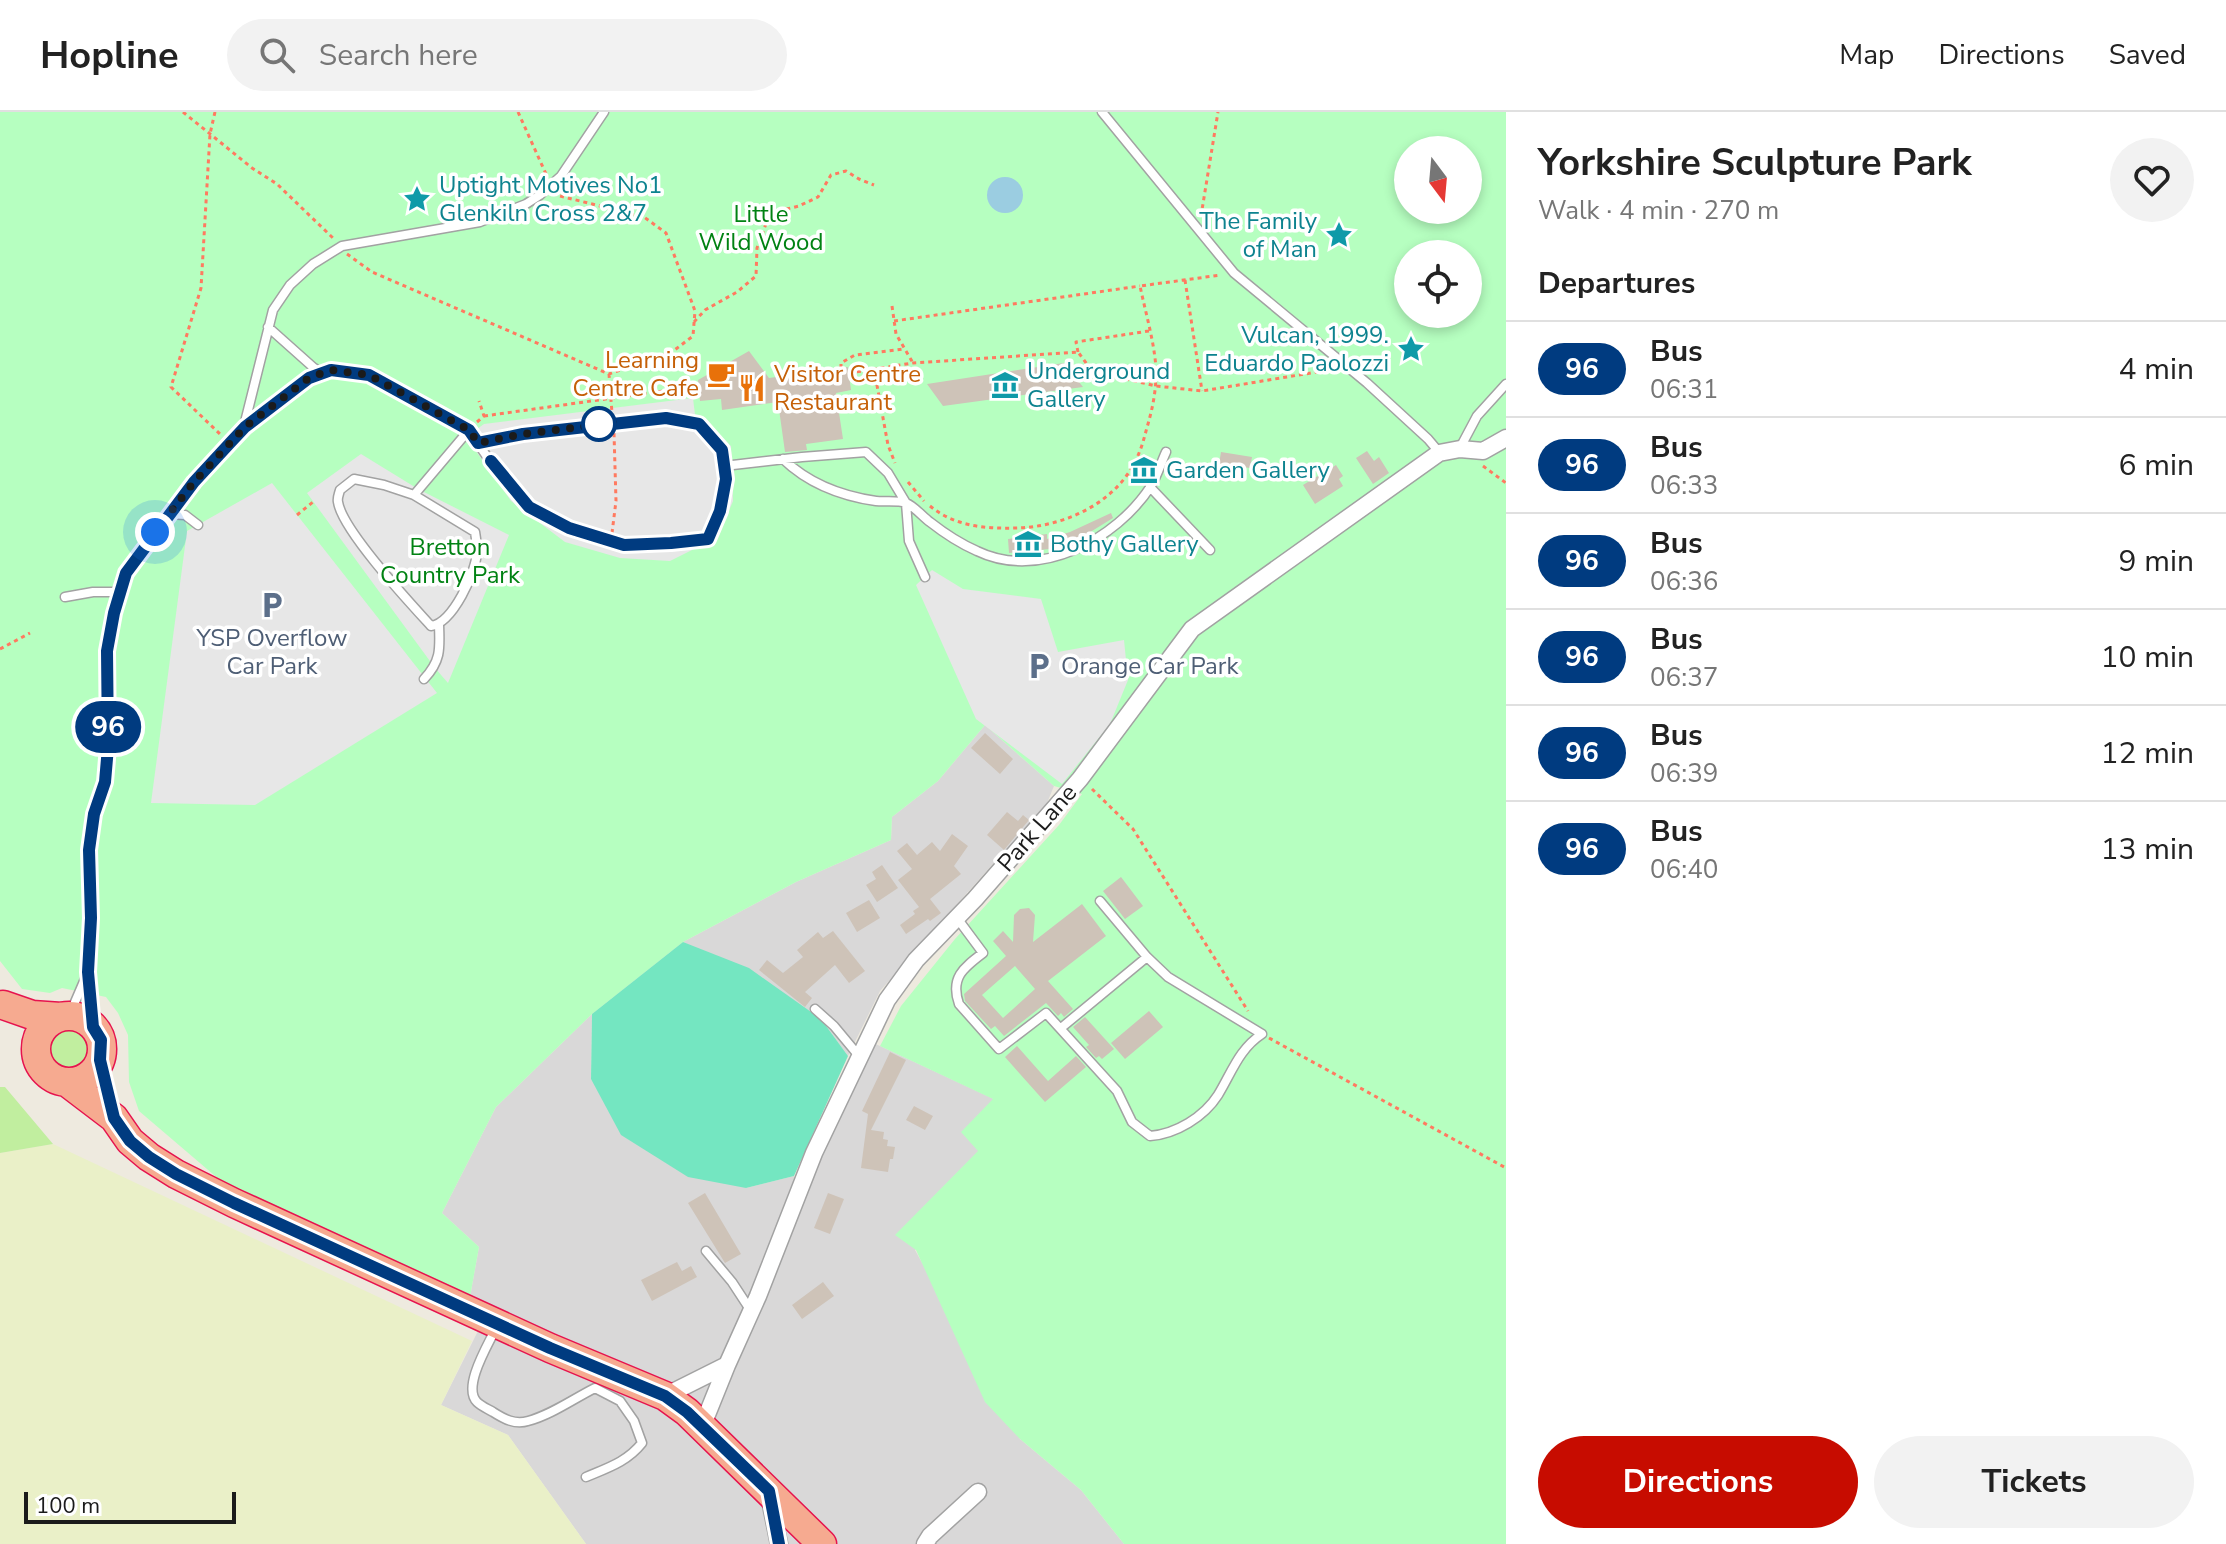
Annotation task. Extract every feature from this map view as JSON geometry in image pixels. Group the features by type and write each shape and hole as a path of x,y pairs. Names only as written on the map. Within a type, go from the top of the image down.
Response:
{"highway":[{"path":"1,1004 32,1015 74,1020 101,1040 100,1060 114,1118"},
{"path":"1,1004 36,1046"},
{"path":"74,1020 52,1021 38,1036 36,1057 40,1067 48,1075 68,1083 114,1118 130,1141 149,1157 234,1203 498,1324 665,1396 687,1412 822,1544"},
{"path":"68,1083 88,1077 100,1060"}],"street":[{"name":"Park Lane","path":"702,1427 814,1153 887,1000 916,960 1080,779 1192,629 1439,453 1460,449 1483,451 1506,438"},
{"path":"665,1396 727,1365"},
{"path":"769,1491 779,1544"},
{"path":"925,1544 978,1492"}],"lane":[{"path":"245,427 273,310 290,285 313,264 342,246 480,222 526,204 561,176 604,112"},
{"path":"1102,112 1234,273 1339,359 1428,439 1439,453"},
{"path":"268,327 322,373"},
{"path":"74,1020 88,972 91,918 89,850 94,814 105,782 108,747 107,651 120,592 126,573 169,514 245,427 309,378 331,370 369,375 469,430 478,443 504,479 529,507 569,528 624,545 708,539 720,511 726,479 722,450 699,424 666,418 523,434 478,443"},
{"path":"1460,449 1477,416 1506,384"},
{"path":"414,495 469,430"},
{"path":"724,466 866,452 888,473 906,503 977,552 1005,561 1053,557 1076,550 1101,536 1150,487 1166,452"},
{"path":"783,459 833,491 872,500 906,503"},
{"path":"354,479 414,495 475,532 477,554 459,604 439,625 431,626 401,593 350,529 338,502 340,490 354,479"},
{"path":"1150,487 1210,550"},
{"path":"906,503 909,541 925,577"},
{"path":"169,514 185,515 198,525"},
{"path":"65,597 93,592 120,592"},
{"path":"424,679 435,668 440,648 439,625"},
{"path":"957,917 983,953 960,974 955,988 956,997 999,1049 1046,1013 1117,1091 1132,1122 1150,1136 1165,1135 1209,1107 1249,1042 1262,1034 1168,977 1100,901"},
{"path":"1061,1028 1147,957"},
{"path":"74,1020 88,972"},
{"path":"815,1009 860,1057"},
{"path":"706,1251 751,1311"},
{"path":"498,1324 476,1370 471,1389 476,1401 500,1417 513,1422 527,1422 595,1388 620,1401 634,1421 642,1443 635,1452 586,1477"}],"path":[{"path":"183,112 252,168 277,184 342,246 350,258 372,272 609,374 672,352 693,336 695,311 666,233 644,217 555,195 518,112"},
{"path":"215,112 210,134 201,288 171,387 230,443"},
{"path":"1199,232 1218,112"},
{"path":"694,322 705,310 737,292 756,276 757,248 770,213 799,206 818,197 831,175 846,171 874,185"},
{"path":"894,321 1234,273"},
{"path":"1185,280 1202,391"},
{"path":"904,478 940,514 975,526 1027,528 1058,521 1085,512 1107,496 1123,480 1138,456 1156,386 1156,359 1140,286"},
{"path":"892,306 896,334 913,363"},
{"path":"1150,331 1076,342 1078,352 1092,371 1156,386 1202,391 1329,370 1339,359"},
{"path":"841,368 841,363 855,355 904,349"},
{"path":"849,373 913,363 1078,352"},
{"path":"874,369 888,445 898,470"},
{"path":"609,374 616,452 616,501 611,540"},
{"path":"469,430 484,416 699,386"},
{"path":"479,401 484,416"},
{"path":"297,515 313,502"},
{"path":"0,649 30,633"},
{"path":"1080,779 1133,829 1262,1034 1506,1168"}],"shaded area":[{"path":"693,398 695,415 731,446 733,501 718,537 670,561 620,558 565,542 511,501 466,437 484,424"},
{"path":"361,454 418,489 509,535 448,683 307,493"},
{"name":"YSP Overflow Car Park","path":"272,483 437,693 255,805 151,803 187,531"},
{"name":"Orange Car Park","path":"932,570 963,589 1041,599 1058,652 1124,640 1128,680 1110,724 1062,784 976,719 916,585"},
{"path":"985,725 1054,786 1047,803 880,991 848,1056 821,1019 683,942 796,882 891,840 892,817 938,781"},
{"path":"592,1014 591,1079 746,1188 794,1176 791,1211 867,1040 994,1099 979,1151 915,1250 1020,1439 1081,1490 1124,1544 586,1544 508,1435 441,1405 478,1331 470,1297 479,1247 442,1213 496,1107"}],"green space":[{"name":"Bretton Country Park","path":"0,112 1506,112 1506,1544 1124,1544 1081,1490 1020,1439 985,1402 916,1250 895,1235 978,1151 961,1132 993,1099 880,1046 901,1006 955,939 1059,825 1082,794 1054,786 985,725 938,781 892,817 891,840 796,882 683,942 592,1014 496,1107 442,1213 479,1247 470,1297 221,1181 139,1111 129,1082 128,1035 106,997 62,988 50,993 22,989 0,961"},
{"path":"683,942 749,968 821,1019 848,1056 794,1176 746,1188 688,1177 621,1135 591,1079 592,1014"},
{"path":"68,1029 82,1035 88,1049 82,1063 68,1069 54,1063 48,1049 54,1035"},
{"path":"0,1087 5,1087 53,1144 0,1153"},
{"path":"53,1144 472,1341 441,1405 508,1435 586,1544 0,1544 0,1153"}],"water":[{"path":"1005,177 1017,183 1023,195 1017,207 1005,213 993,207 987,195 993,183"}],"building":[{"path":"749,351 769,378 848,367 851,390 836,393 843,439 806,444 807,450 785,452 778,402 722,410 721,399 700,401 698,380"},
{"name":"Underground Gallery","path":"1064,363 1083,387 943,406 927,384"},
{"path":"1367,451 1374,461 1379,457 1389,473 1373,484 1356,458"},
{"path":"1221,452 1252,457 1250,468 1219,464"},
{"path":"1336,465 1343,476 1339,479 1343,486 1315,504 1303,485"},
{"path":"1111,513 1113,518 1079,539 1050,549 1009,553 1008,539 1047,534 1047,539"},
{"path":"985,733 1013,759 1000,774 971,748"},
{"path":"1007,812 1018,821 1023,815 1029,820 1004,850 987,835"},
{"path":"952,834 968,846 954,866 961,874 930,899 941,913 906,934 900,925 919,907 898,880 912,869 897,851 907,843 917,855 932,842 940,851"},
{"path":"882,865 898,888 877,902 866,885 876,879 872,872"},
{"path":"1121,877 1143,906 1125,919 1103,891"},
{"path":"869,900 880,918 857,932 846,913"},
{"path":"1082,904 1106,936 1048,981 1073,1009 1064,1017 1061,1013 1058,1016 1046,1003 1004,1036 995,1026 991,1029 965,1001 964,994 1006,956 993,941 1003,931 1013,942 1014,915 1020,909 1029,908 1035,915 1033,942","holes":["1015,966 1035,989 1003,1018 982,995"]},
{"path":"833,931 865,971 849,983 835,965 805,992 812,998 805,1007 759,970 767,960 783,973 803,957 797,950 818,932 823,938"},
{"path":"1149,1011 1163,1027 1125,1059 1111,1043"},
{"path":"1085,1017 1114,1049 1102,1059 1099,1056 1096,1058 1086,1047 1089,1045 1073,1027"},
{"path":"1017,1046 1048,1081 1076,1056 1086,1067 1045,1102 1005,1057"},
{"path":"890,1052 906,1060 871,1130 884,1132 883,1139 888,1140 887,1146 895,1147 888,1172 861,1168 868,1114 862,1111"},
{"path":"914,1106 933,1116 925,1130 906,1120"},
{"path":"705,1193 741,1254 725,1263 688,1203"},
{"path":"828,1193 844,1199 830,1234 814,1228"},
{"path":"677,1262 682,1271 691,1266 697,1277 652,1301 641,1280"},
{"path":"823,1282 834,1296 802,1319 792,1305"}],"bus line":[{"name":"96","path":"491,461 529,507 569,528 624,545 708,539 720,511 726,479 722,450 699,424 666,418 523,434 478,443 469,430 369,375 331,370 309,378 245,427 194,482 126,573 107,651 108,747 105,782 94,814 89,850 91,918 88,972 93,1027 101,1040 100,1060 114,1118 130,1141 176,1174 550,1348 665,1396 687,1412 769,1491 779,1544"}],"place":[{"name":"Uptight Motives No1 Glenkiln Cross 2&7","path":"417,199"},
{"name":"The Family of Man","path":"1339,235"},
{"name":"Vulcan, 1999. Eduardo Paolozzi","path":"1411,349"},
{"name":"Learning Centre Cafe","path":"721,374"},
{"name":"Underground Gallery","path":"1005,385"},
{"name":"Visitor Centre Restaurant","path":"752,388"},
{"name":"Garden Gallery","path":"1144,470"},
{"name":"Bothy Gallery","path":"1028,544"},
{"name":"YSP Overflow Car Park","path":"272,605"},
{"name":"Orange Car Park","path":"1039,666"}],"route":[{"path":"155,532 194,482 245,427 309,378 331,370 369,375 469,430 478,443 613,423 599,424"}],"park label":[{"name":"Little Wild Wood","path":"761,228"}]}
